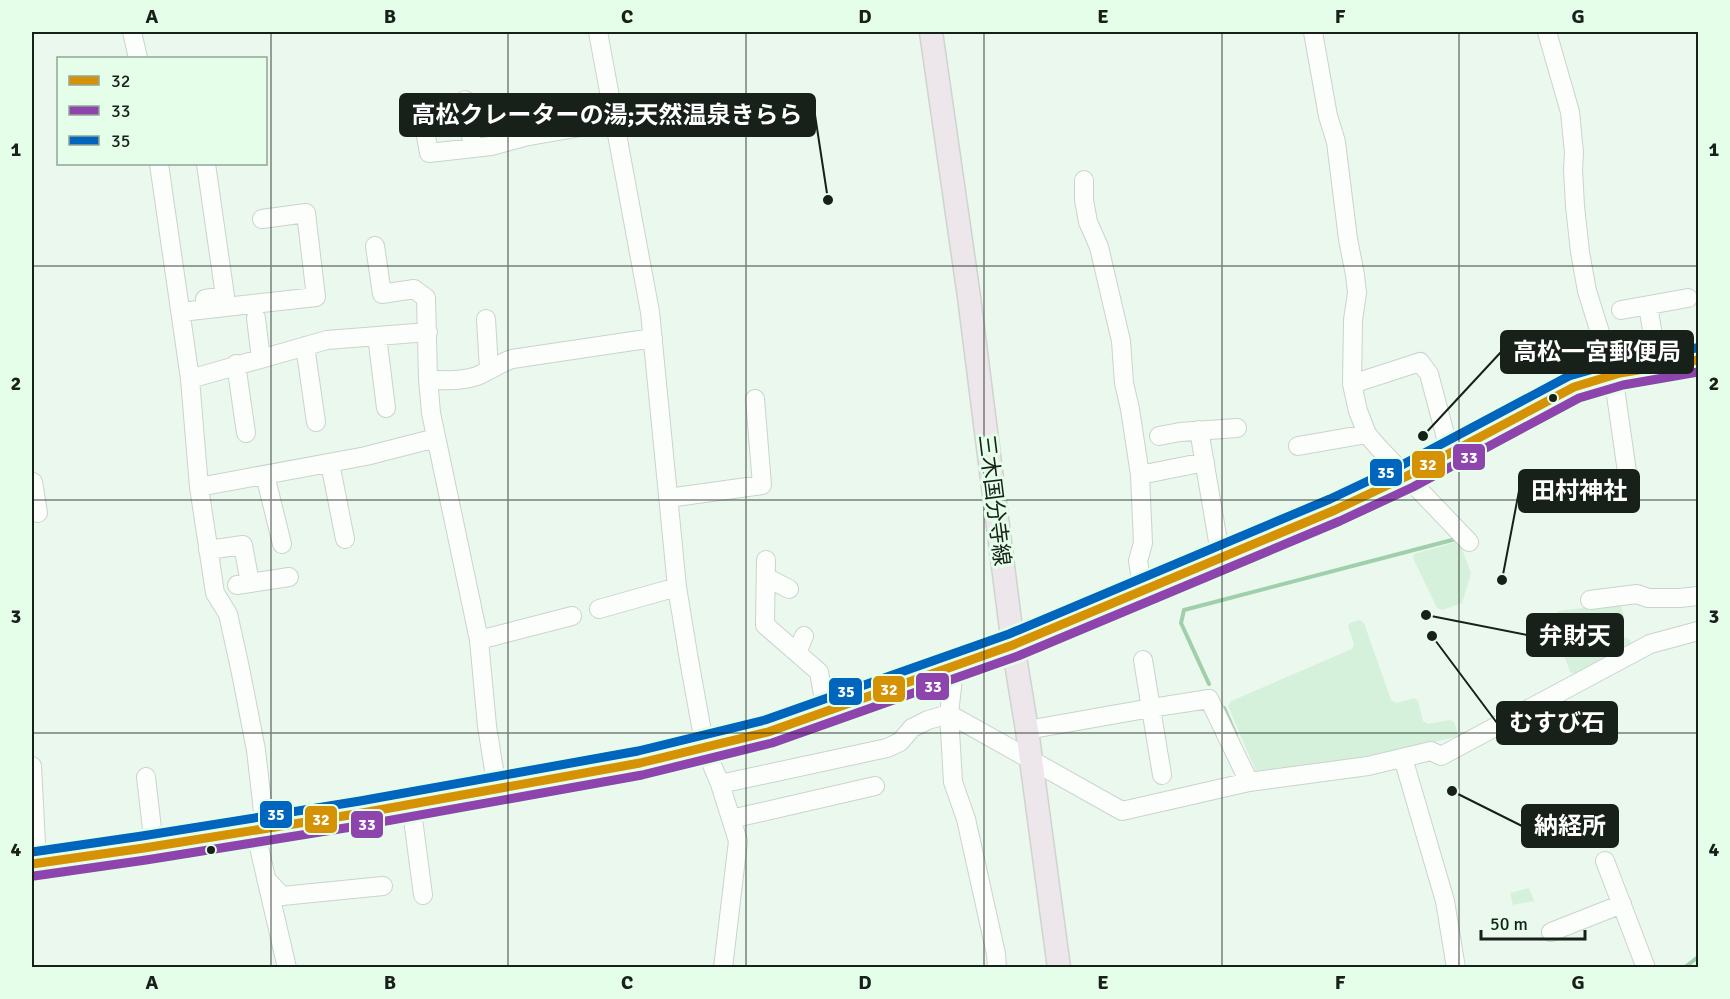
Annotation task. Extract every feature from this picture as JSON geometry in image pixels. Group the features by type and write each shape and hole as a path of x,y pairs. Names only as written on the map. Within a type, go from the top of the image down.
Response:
{"main road":[{"name":"三木国分寺線","path":"931,32 969,297 1013,645 1027,730 1059,968"},
{"path":"34,863 260,830 640,764 768,732 1013,645 1335,510 1407,476 1574,387 1613,374 1698,360"}],"street":[{"path":"132,32 138,57"},
{"path":"597,32 647,291 677,588 705,748 720,784 738,841 723,968"},
{"path":"1313,32 1328,116 1336,142 1346,230 1355,275 1357,293 1353,320 1352,384 1358,411 1367,434 1378,447 1469,542"},
{"path":"1547,32 1570,112 1575,153 1575,206 1587,291 1613,374 1628,478"},
{"path":"465,100 472,148"},
{"path":"421,109 429,153 491,146 524,137 615,121"},
{"path":"159,165 190,379 199,487 208,550 215,593 228,614 256,750 260,830 266,878 287,968"},
{"path":"180,307 225,296 206,165"},
{"path":"1084,180 1084,200 1088,222 1099,248 1122,341 1124,383 1140,475 1143,543 1138,561 1143,591"},
{"path":"180,307 316,297 306,213 262,219"},
{"path":"375,246 382,294 414,289 426,298 431,413 479,640 487,726 497,789"},
{"path":"1621,310 1688,298"},
{"path":"1648,306 1658,365"},
{"path":"256,318 261,359"},
{"path":"486,319 489,370"},
{"path":"190,379 236,364 327,340 428,332"},
{"path":"377,336 387,408"},
{"path":"428,379 446,381 474,377 512,359 653,338"},
{"path":"305,346 316,422"},
{"path":"1352,384 1420,362 1429,374 1450,453"},
{"path":"236,364 246,433"},
{"path":"668,498 762,485 755,399"},
{"path":"1159,436 1199,430 1237,428"},
{"path":"1199,430 1221,558"},
{"path":"1298,446 1367,434"},
{"path":"199,487 330,464 436,438"},
{"path":"1140,475 1205,462"},
{"path":"330,464 345,539"},
{"path":"208,550 243,545 243,584 287,568 265,475"},
{"path":"33,482 40,512"},
{"path":"789,589 766,569 765,625 801,645 819,672 826,711"},
{"path":"599,609 677,588"},
{"path":"1590,600 1637,594 1648,598 1698,596"},
{"path":"479,640 572,616"},
{"path":"720,784 887,748 900,742 912,728 928,720 949,714 1122,811 1249,782 1368,766 1431,751 1441,756 1650,644 1698,632"},
{"path":"1143,660 1162,775"},
{"path":"950,669 952,678 949,714 953,782 966,819 996,954 997,968"},
{"path":"1027,730 1209,699 1249,782"},
{"path":"1403,758 1445,901 1456,968"},
{"path":"32,766 34,863"},
{"path":"146,777 154,846"},
{"path":"731,819 874,786"},
{"path":"411,804 423,895"},
{"path":"1605,861 1646,968"},
{"path":"266,878 282,896 383,886"},
{"path":"1551,932 1622,904"}],"green space":[{"path":"1456,542 1460,544 1471,573 1462,603 1442,610 1437,608 1413,558 1414,554"},
{"path":"1618,603 1621,605 1624,617 1622,619 1563,634 1559,632 1556,614 1559,611"},
{"path":"1360,620 1364,623 1391,700 1396,703 1414,698 1418,701 1423,721 1428,724 1450,720 1454,722 1458,734 1456,737 1334,762 1256,772 1228,706 1231,701 1352,649 1354,645 1348,626"},
{"path":"1620,635 1630,640 1631,644 1575,674 1570,672 1563,652 1565,648 1594,641 1601,653 1613,650 1611,640"},
{"path":"1529,888 1534,901 1513,905 1510,893"}],"waterway":[{"path":"1209,684 1181,623 1184,610 1456,539"},
{"path":"1224,708 1236,735"},
{"path":"1684,968 1698,957"}],"transit line":[{"name":"35","path":"32,852 360,801 638,751 765,720 1009,634 1330,499 1402,465 1569,376 1618,362 1696,348"},
{"name":"32","path":"32,864 362,813 640,763 768,732 1013,645 1335,510 1407,476 1574,387 1620,373 1698,360"},
{"name":"33","path":"34,876 364,825 642,775 772,743 1018,656 1340,521 1413,487 1579,398 1623,385 1698,372"}],"place":[{"name":"高松クレーターの湯;天然温泉きらら","path":"828,200"},
{"name":"高松一宮郵便局","path":"1423,436"},
{"name":"田村神社","path":"1502,580"},
{"name":"弁財天","path":"1426,615"},
{"name":"むすび石","path":"1432,636"},
{"name":"納経所","path":"1452,791"}]}
